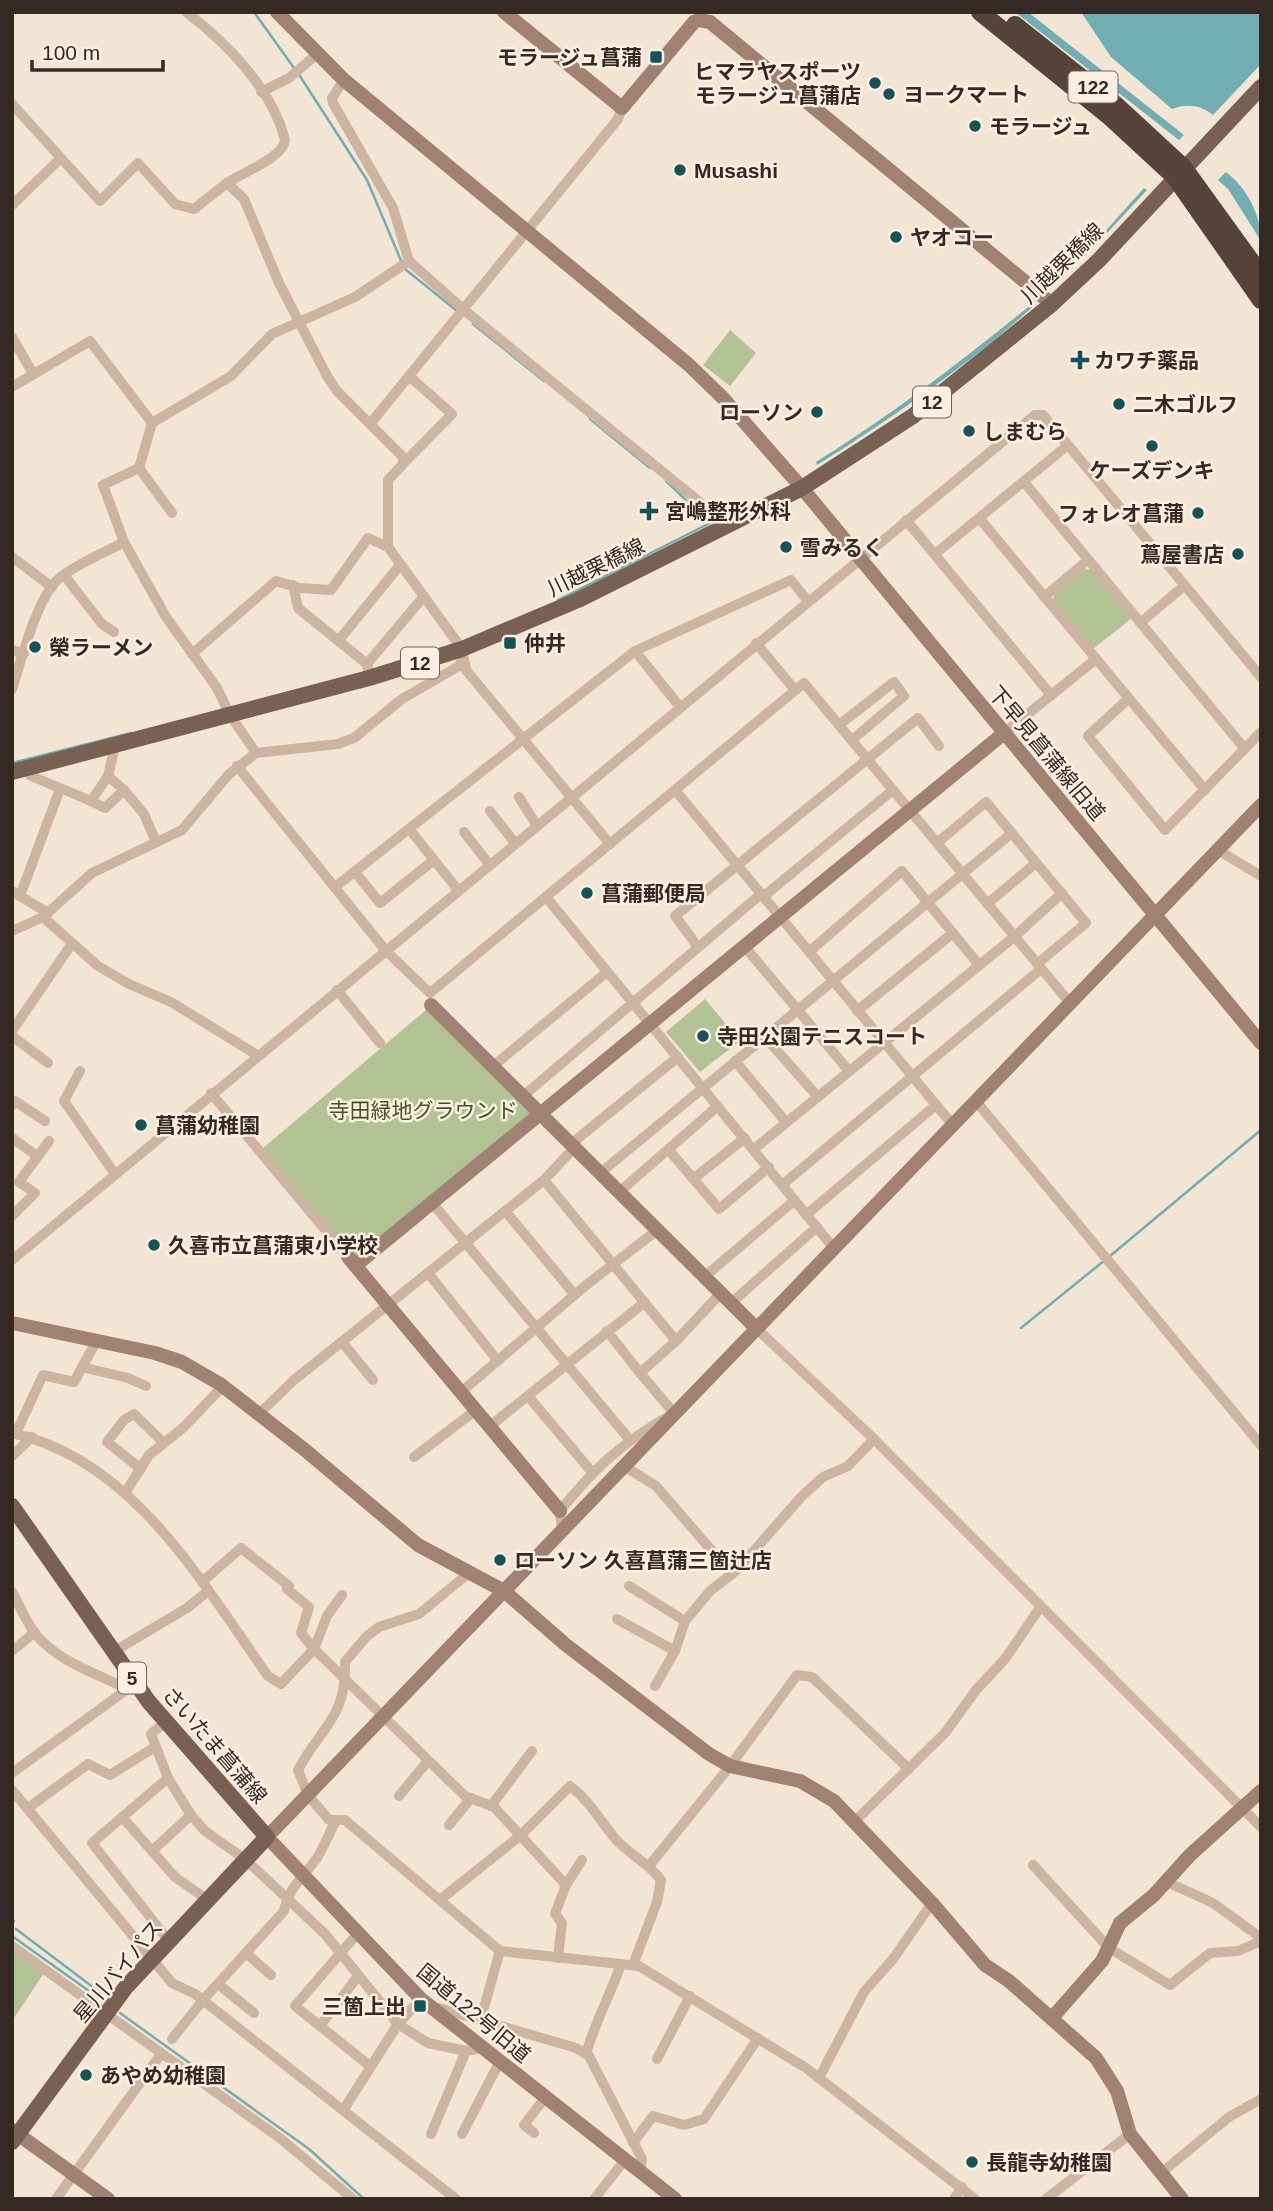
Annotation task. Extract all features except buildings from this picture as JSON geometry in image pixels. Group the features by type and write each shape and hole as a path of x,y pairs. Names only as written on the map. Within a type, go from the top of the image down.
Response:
{"highway":[{"name":"122","path":"980,12 1179,172 1261,300"},
{"name":"122","path":"998,12 1117,106 1179,172 1261,275"}],"main road":[{"name":"川越栗橋線","path":"19,770 230,715 368,671 462,655 803,488 913,416 1052,304 1099,260 1261,87"},
{"name":"さいたま菖蒲線","path":"12,1506 113,1652 131,1687 267,1837"},
{"name":"星川バイパス","path":"14,2135 105,2015 151,1960 267,1837"}],"street":[{"path":"12,104 100,201 138,163 175,204 194,209 247,169 278,155 285,146 281,122 261,92 215,34 186,12"},
{"name":"下早見菖蒲線旧道","path":"276,12 316,55 344,80 706,381 803,488 1003,734 1259,1035"},
{"path":"504,12 622,108"},
{"path":"370,424 618,119 622,108 694,22 699,20 710,22 1052,304"},
{"path":"261,92 289,78 316,55"},
{"path":"344,80 332,98 333,103 393,208 409,261 464,310 713,513 726,527"},
{"path":"12,205 61,159"},
{"path":"227,183 244,199 298,322 337,391 403,457 403,464"},
{"path":"256,753 230,715 217,688 166,617 124,542 103,485 139,468 152,423 231,376 260,343 355,296 409,261"},
{"path":"12,337 32,372"},
{"path":"12,387 32,372 90,341 152,423"},
{"path":"388,547 388,480 452,414 409,376"},
{"path":"12,1260 807,600 1035,415 1043,415 1261,677"},
{"path":"935,554 1068,445"},
{"path":"139,468 172,513"},
{"path":"1024,482 1245,749"},
{"path":"980,519 1205,790"},
{"path":"906,520 1051,695"},
{"path":"192,654 276,581 331,590 368,538 388,547 462,655 466,670 610,844"},
{"path":"12,688 51,587 64,575 124,542"},
{"path":"12,557 51,587"},
{"path":"1044,597 1088,560"},
{"path":"340,640 400,565"},
{"path":"64,575 102,624 114,632"},
{"path":"335,887 526,740 635,651 791,580 807,600"},
{"path":"293,585 298,608 340,640 368,671 424,596"},
{"path":"1140,623 1184,586"},
{"path":"756,643 795,690"},
{"path":"12,650 24,654"},
{"path":"635,651 680,707"},
{"path":"12,931 45,915 92,873 183,830 237,766 256,753 338,744 354,738 402,699 459,666 462,655"},
{"path":"352,1261 433,1204 1096,659"},
{"path":"839,725 894,682 904,696 852,740"},
{"path":"237,766 386,951 430,993 804,683 1070,1003"},
{"path":"1128,699 1088,736 1099,753 1165,830 1261,732"},
{"path":"698,947 675,916 737,864 918,718 939,746"},
{"path":"91,801 108,776 115,746"},
{"path":"19,770 104,808 124,790"},
{"path":"108,776 144,814 156,842"},
{"path":"60,789 16,894 45,915 71,945 119,978 171,1002 257,1055"},
{"path":"675,790 952,1124"},
{"path":"522,1097 698,947 893,790"},
{"path":"519,797 537,825"},
{"path":"782,1185 913,1078 1086,923 986,802 937,843"},
{"path":"267,1837 832,1247 1261,805"},
{"path":"490,811 515,843"},
{"path":"410,830 458,890"},
{"path":"464,832 489,864"},
{"path":"599,1174 926,901 1012,833"},
{"path":"1218,850 1261,876"},
{"path":"355,873 380,903 434,860"},
{"path":"987,904 1036,863"},
{"path":"809,952 902,871 979,965"},
{"path":"754,1149 1014,937 1062,893"},
{"path":"545,898 769,1167 832,1247"},
{"path":"858,1011 953,933"},
{"path":"48,1063 12,1033 71,945"},
{"path":"745,947 849,1071"},
{"path":"492,1067 607,972"},
{"path":"337,990 380,1043"},
{"path":"431,1005 703,1278 874,1439 1261,1827"},
{"path":"765,1037 818,1097"},
{"path":"259,1414 388,1304 467,1244 544,1180 578,1139 678,1057"},
{"path":"736,1061 786,1122"},
{"path":"80,1071 64,1101 115,1174"},
{"path":"211,1093 560,1511 562,1530"},
{"path":"975,1100 1261,1445"},
{"path":"13,1101 45,1121"},
{"path":"806,1215 936,1105"},
{"path":"618,1193 718,1106"},
{"path":"12,1138 37,1156"},
{"path":"693,1179 745,1138"},
{"path":"12,1216 35,1193 19,1182 49,1141"},
{"path":"668,1149 719,1209 769,1167"},
{"path":"544,1180 676,1341"},
{"path":"703,1278 795,1200"},
{"path":"433,1204 629,1439"},
{"path":"506,1212 575,1295"},
{"path":"640,1373 725,1299 817,1227"},
{"path":"461,1392 575,1295 656,1231"},
{"path":"428,1273 498,1361"},
{"path":"489,1426 568,1366 645,1302"},
{"path":"12,1323 97,1340 182,1362 223,1386 418,1545 504,1591 605,1675 730,1766 800,1782 834,1801 932,1903 985,1965 1052,2018 1106,2070 1117,2091 1130,2134 1182,2199"},
{"path":"607,1331 674,1413"},
{"path":"97,1340 74,1382 43,1376 14,1433 45,1441 125,1493 170,1539 268,1675 281,1684 314,1648 327,1616 342,1595"},
{"path":"342,1342 373,1380"},
{"path":"82,1367 128,1378 146,1386"},
{"path":"125,1493 149,1455 184,1427 223,1386"},
{"path":"528,1396 592,1471"},
{"path":"414,1457 476,1410"},
{"path":"560,1511 592,1471 629,1439 674,1413"},
{"path":"141,1469 107,1442 124,1420 134,1414 164,1443"},
{"path":"12,1456 32,1437"},
{"path":"655,1686 675,1651 685,1621 710,1591 732,1574 802,1496 823,1477 848,1465 874,1439"},
{"path":"624,1466 656,1486 732,1574"},
{"path":"113,1652 187,1608 241,1548 289,1586 287,1589 309,1607 301,1633 314,1648 384,1715 427,1762 471,1798 491,1806 566,1885"},
{"path":"469,1573 419,1614 379,1627 367,1636 345,1662 345,1678 329,1727 298,1770 308,1795 329,1820 345,1820 500,1951 633,1965 690,1996 819,2078 975,2199"},
{"path":"629,1586 685,1621"},
{"path":"12,1592 35,1632 64,1658 131,1687"},
{"path":"854,1822 945,1733 976,1690 1005,1659 1041,1606"},
{"path":"617,1619 675,1651"},
{"path":"12,1651 35,1632"},
{"path":"649,1866 730,1766 797,1675 812,1677 909,1769"},
{"path":"12,1773 131,1687"},
{"path":"165,1722 151,1734 168,1778 191,1815 219,1843 246,1860 287,1897 340,1951 398,2024 428,2043 473,2049 431,2134"},
{"path":"28,1808 88,1764 110,1774 156,1747"},
{"path":"491,1806 532,1751"},
{"path":"399,1796 427,1762"},
{"path":"168,1778 92,1843 169,1941"},
{"path":"441,1899 521,1835 570,1786 593,1807 624,1848 649,1866 661,1880 633,1965"},
{"path":"12,1790 151,1960 178,1988 203,2000 456,2199"},
{"path":"1052,2018 1102,1961 1120,1923 1167,1882 1190,1855 1261,1791"},
{"path":"449,1825 471,1798"},
{"path":"152,1851 191,1815"},
{"path":"122,1817 175,1877 208,1900"},
{"path":"173,2039 203,2000 284,1911 287,1897 301,1874 316,1859 335,1822"},
{"name":"国道122号旧道","path":"267,1837 357,1934 473,2049 499,2063 675,2199"},
{"path":"558,1958 562,1923 555,1914 566,1885 582,1860"},
{"path":"1033,1865 1109,1948 1170,1985 1210,1953 1238,1951 1261,1940 1213,1903 1167,1882"},
{"path":"819,2078 864,1992 893,1959 932,1903"},
{"path":"357,1934 295,2006 370,2066"},
{"path":"12,1946 290,2146 353,2199"},
{"path":"481,2018 500,1951"},
{"path":"246,1953 271,1975"},
{"path":"586,2054 596,2019 607,2007 621,1964"},
{"path":"320,2026 358,1976"},
{"path":"218,1983 254,2012"},
{"path":"657,2059 690,1996"},
{"path":"344,2109 398,2024 421,1999"},
{"path":"435,2011 439,2008 481,2018 546,2038 586,2054 642,2159 640,2172"},
{"path":"633,2143 657,2115 684,2125 704,2119 758,2038"},
{"path":"56,2199 161,2054"},
{"path":"462,2134 499,2063"},
{"path":"534,2133 524,2125 544,2099"},
{"path":"1161,2173 1230,2117 1261,2099"},
{"path":"1046,2199 1130,2134"},
{"path":"14,2135 108,2199"},
{"path":"594,2199 625,2160"},
{"path":"954,2199 962,2187"}],"green space":[{"path":"730,330 756,353 730,386 703,365"},
{"path":"1091,569 1132,618 1093,649 1053,601 1054,593 1083,570"},
{"name":"寺田公園テニスコート","path":"705,999 740,1041 700,1072 666,1032"},
{"name":"寺田緑地グラウンド","path":"427,1009 535,1116 356,1261 262,1149"},
{"path":"12,1950 44,1973 12,2021"}],"water":[{"path":"1015,12 1028,12 1184,135 1179,140"},
{"path":"1081,12 1261,12 1261,64 1213,115 1194,106 1172,109 1111,57"},
{"path":"1226,172 1234,178 1251,203 1261,241 1228,189 1218,180"},
{"path":"1144,188 1147,190 1095,246 1093,245"},
{"path":"1032,304 1034,306 956,370 817,465 816,462 927,386"}],"waterway":[{"path":"254,12 294,68"},
{"path":"298,73 367,180 402,263"},
{"path":"405,269 457,311"},
{"path":"473,324 544,381"},
{"path":"590,419 650,468"},
{"path":"558,600 710,523 666,481"},
{"path":"12,763 131,733"},
{"path":"1110,1256 1261,1130"},
{"path":"1021,1328 1105,1260"},
{"path":"16,1929 102,1994"},
{"path":"12,1936 103,2001"},
{"path":"120,2013 309,2149 364,2199"}],"place":[{"name":"モラージュ菖蒲","path":"656,57"},
{"name":"ヒマラヤスポーツ モラージュ菖蒲店","path":"875,83"},
{"name":"ヨークマート","path":"889,94"},
{"name":"モラージュ","path":"975,126"},
{"name":"Musashi","path":"680,170"},
{"name":"ヤオコー","path":"896,237"},
{"name":"カワチ薬品","path":"1080,360"},
{"name":"二木ゴルフ","path":"1119,404"},
{"name":"ローソン","path":"817,412"},
{"name":"しまむら","path":"969,431"},
{"name":"ケーズデンキ","path":"1152,446"},
{"name":"宮嶋整形外科","path":"649,511"},
{"name":"フォレオ菖蒲","path":"1198,513"},
{"name":"雪みるく","path":"786,547"},
{"name":"蔦屋書店","path":"1238,554"},
{"name":"仲井","path":"510,643"},
{"name":"榮ラーメン","path":"35,647"},
{"name":"菖蒲郵便局","path":"587,893"},
{"name":"寺田公園テニスコート","path":"703,1036"},
{"name":"菖蒲幼稚園","path":"141,1125"},
{"name":"久喜市立菖蒲東小学校","path":"154,1245"},
{"name":"ローソン 久喜菖蒲三箇辻店","path":"500,1560"},
{"name":"三箇上出","path":"420,2006"},
{"name":"あやめ幼稚園","path":"86,2075"},
{"name":"長龍寺幼稚園","path":"972,2162"}]}
